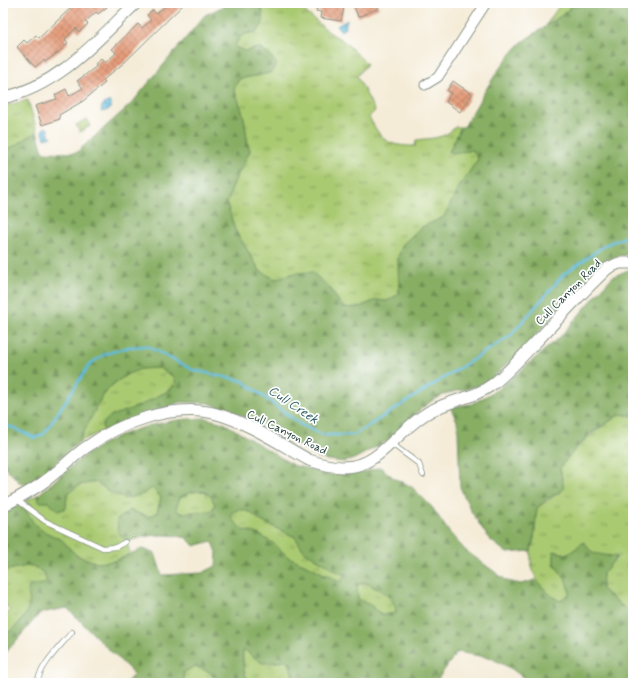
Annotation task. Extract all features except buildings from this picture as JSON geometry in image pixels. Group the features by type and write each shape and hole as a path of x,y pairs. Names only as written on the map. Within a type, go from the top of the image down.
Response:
{"street":[{"path":"3,98 30,90 58,75 136,3"},
{"path":"425,85 438,77 486,3"},
{"name":"Cull Canyon Road","path":"3,506 46,480 85,448 111,433 145,419 177,412 202,412 231,419 309,460 330,466 341,467 365,462 372,459 392,444 428,412 472,396 492,385 510,369 608,268 619,263 633,263"}],"lane":[{"path":"392,444 419,464 423,475"},
{"path":"16,499 45,521 103,548 116,547 125,542"},
{"path":"37,683 38,676 44,667 72,632"}],"green space":[{"path":"226,3 261,3 263,24 257,32 249,33 240,37 235,47 245,51 259,48 270,55 277,65 270,73 239,79 234,89 243,114 250,151 234,182 227,204 235,230 260,271 275,279 295,273 312,272 329,287 343,308 360,307 376,300 387,301 399,294 398,257 403,244 420,228 444,217 457,190 478,159 473,150 455,153 449,152 461,127 464,127 495,75 518,46 564,14 573,3 633,3 633,254 618,256 597,268 520,352 489,381 478,386 448,393 434,399 422,408 389,440 354,459 343,462 320,459 264,424 209,403 180,402 105,430 102,428 104,422 111,416 139,406 170,390 176,384 174,377 159,368 141,369 128,374 112,385 101,398 79,442 32,484 21,484 3,465 3,151 18,144 37,131 43,152 76,153 131,104 205,15 224,6"},
{"path":"261,3 300,3 304,7 302,9 329,32 345,42 367,64 357,76 375,111 369,117 378,132 386,140 398,145 415,146 416,140 442,136 447,134 455,127 461,127 449,152 455,153 473,150 478,159 457,190 444,217 420,228 398,257 399,294 387,301 376,300 360,307 343,308 329,287 295,273 275,279 260,271 235,230 227,204 234,182 250,151 243,114 234,89 239,79 270,73 259,48 244,51 235,47 240,37 249,33 257,32 263,14"},
{"path":"561,3 573,3 564,14 546,25"},
{"path":"28,100 37,131 18,144 3,151 3,106"},
{"path":"86,119 90,126 80,132 76,125"},
{"path":"628,270 633,270 633,416 620,414 590,434 569,456 560,468 564,489 547,499 537,508 531,551 507,553 489,539 471,511 460,487 457,421 450,407 472,404 500,388 560,337 612,277"},
{"path":"159,368 174,377 176,384 154,399 111,416 105,430 79,442 95,409 109,388 128,373 140,369"},
{"path":"620,414 633,416 633,612 627,610 602,590 603,573 617,557 570,554 554,551 554,564 565,578 570,593 560,601 542,587 534,574 531,559 537,508 564,489 560,468 580,444"},
{"path":"205,418 224,423 293,465 331,475 362,473 380,467 394,478 412,487 432,507 449,532 465,550 507,581 521,584 535,580 553,597 560,601 570,593 565,578 554,564 554,551 567,555 584,542 592,553 617,557 603,573 602,589 627,610 633,612 633,683 530,683 512,669 491,658 457,652 435,683 376,683 361,676 359,683 284,683 293,675 289,661 262,663 243,649 244,672 251,683 217,683 210,672 195,666 183,673 185,683 126,683 134,674 67,608 40,613 3,656 3,637 24,617 29,605 27,592 30,586 47,583 44,573 31,565 3,571 3,512 21,503 33,522 41,530 62,540 76,555 97,563 115,561 142,549 155,553 162,575 202,573 216,566 217,552 212,541 194,546 187,538 172,535 157,535 142,537 127,542 118,533 117,519 130,510 148,517 157,513 161,497 152,488 143,494 125,499 110,492 96,482 79,485 67,494 66,508 59,511 48,502 39,502 38,495 78,461 103,444 127,433 152,425","holes":["204,491 211,496 215,505 212,511 180,513 176,508 180,497 191,492","239,509 250,512 261,521 295,537 304,551 345,576 340,582 288,557 273,543 258,534 243,530 232,519 231,513","365,582 381,591 393,602 396,613 382,615 370,605 358,599 357,585"]},
{"path":"96,482 110,492 143,494 152,488 161,497 157,513 148,517 143,514 127,542 130,554 115,561 97,563 76,555 62,540 41,530 33,522 21,503 38,495 39,501 48,502 66,508 67,494 79,485"},
{"path":"204,491 211,496 215,505 211,511 180,513 176,508 180,497 191,492"},
{"path":"239,509 250,512 261,521 295,537 304,551 345,576 340,583 313,568 288,557 281,550 258,534 243,530 232,519 231,513"},
{"path":"31,565 44,573 47,583 31,599 29,610 19,623 3,637 3,619 10,610 3,604 3,571"},
{"path":"365,582 390,598 395,607 396,613 382,615 370,605 358,600 357,586"},
{"path":"243,648 262,663 289,661 293,675 284,683 251,683 245,672"},
{"path":"195,666 210,672 217,683 185,683 183,673"}],"water":[{"path":"347,20 345,28 341,31 337,26"},
{"path":"107,102 111,102 111,108 101,112 102,106"},
{"path":"46,127 49,135 52,137 45,139 42,130"}],"waterway":[{"name":"Cull Creek","path":"3,427 9,426 35,438 44,434 90,364 105,354 129,347 147,346 193,370 243,381 301,425 323,435 354,435 510,336 564,274 607,244 633,234"}]}
